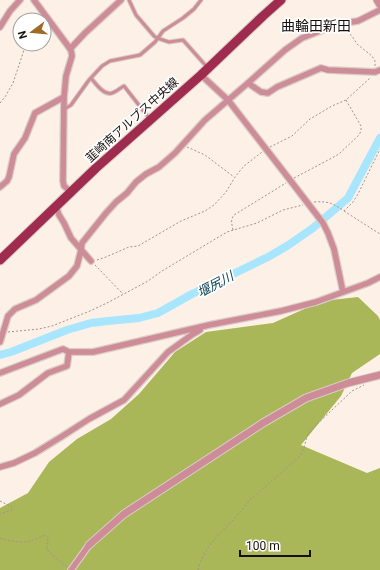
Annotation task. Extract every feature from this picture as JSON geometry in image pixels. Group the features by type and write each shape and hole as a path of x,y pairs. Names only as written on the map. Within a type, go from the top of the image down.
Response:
{"main road":[{"name":"韮崎南アルプス中央線","path":"0,260 71,192 150,119 201,75 281,0"}],"street":[{"path":"0,27 10,11 20,0"},
{"path":"70,49 85,33 122,0"},
{"path":"377,0 380,5"},
{"path":"35,1 70,49 72,56 66,76 64,97 63,180 64,186 71,192"},
{"path":"0,342 8,316 15,309 36,300 69,276 77,266 82,243 106,213 116,202 128,193 136,182 146,174 159,167 175,153 205,120 291,45 302,38 338,24 358,21 380,10"},
{"path":"248,83 262,92 268,93 321,68 328,70 378,71"},
{"path":"201,75 228,100 323,224 334,249 343,292"},
{"path":"0,187 9,177 14,154 25,138 36,113 64,97"},
{"path":"56,206 71,238 91,262"},
{"path":"0,372 63,349 69,352 93,352 316,302 368,283 380,277"},
{"path":"0,467 14,463 35,453 89,419 124,400 168,352 193,334 209,326"},
{"path":"0,404 18,395 48,373 67,366 69,352"},
{"path":"69,569 89,546 124,514 263,423 306,398 348,383 380,375"}],"lane":[{"path":"129,0 136,15 154,36 169,42 183,40 208,68"},
{"path":"64,110 71,105 102,66 110,61 140,55 155,42 163,31 194,9 201,0"},
{"path":"91,78 104,92 108,94 112,94 124,86 150,119"}],"path":[{"path":"123,295 91,262 129,247 138,246 181,221 205,211 214,205 226,192 244,166 266,149 292,136 310,119 332,106 346,100 378,71 372,56 357,44 352,36 338,24"},
{"path":"0,103 13,83 23,52"},
{"path":"233,230 231,222 234,215 290,180 339,154 359,135 361,126 346,100"},
{"path":"182,145 205,155 235,177"},
{"path":"344,211 353,202 358,194 380,149"},
{"path":"3,333 52,326 90,311 148,281 221,236 233,230 257,223 283,210 314,202 334,204 380,234"},
{"path":"198,570 204,552 219,534 249,502 299,457 304,448 307,436 312,429 352,391 366,384"},
{"path":"0,501 12,507 12,510 0,514"},
{"path":"0,538 26,542 46,535 48,537 46,550 69,569"}],"green space":[{"path":"358,297 378,316 380,320 380,354 352,373 341,396 301,445 367,473 380,468 380,570 0,570 0,508 28,493 49,462 77,439 111,419 139,394 175,352 206,332 273,323 322,301"}],"waterway":[{"name":"堰尻川","path":"0,355 67,330 91,323 139,318 158,313 192,294 268,257 313,228 348,198 380,138"}],"district":[{"name":"曲輪田新田","path":"316,26"}]}
